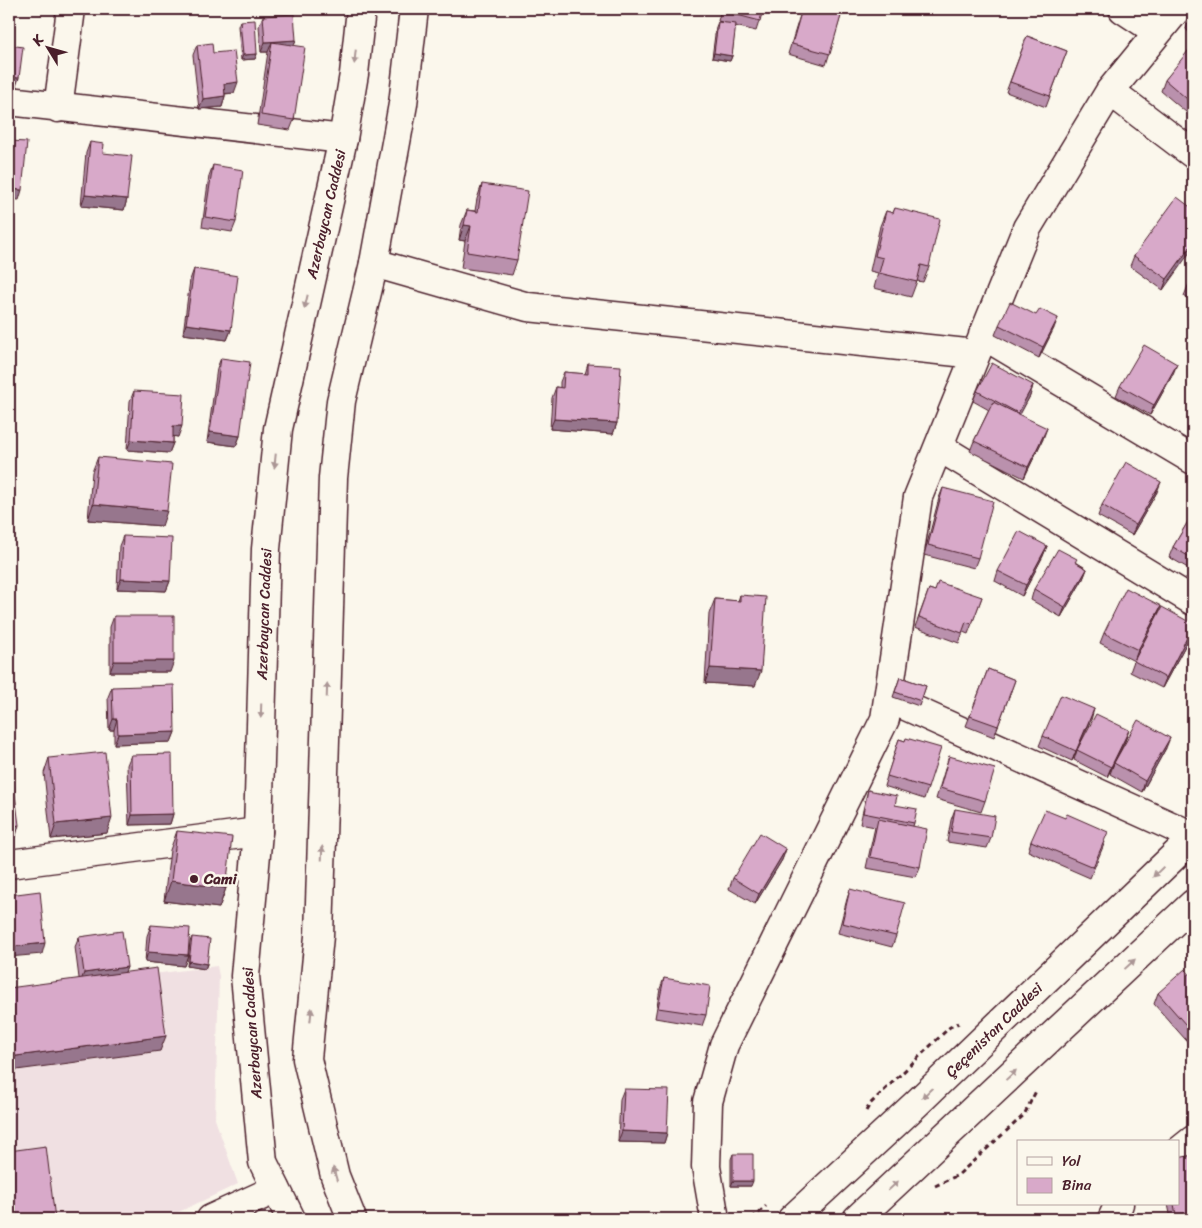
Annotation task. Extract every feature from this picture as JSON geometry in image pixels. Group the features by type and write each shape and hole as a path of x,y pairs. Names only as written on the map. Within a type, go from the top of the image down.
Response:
{"street":[{"path":"58,108 71,9"},
{"name":"Azerbaycan Caddesi","path":"291,1219 263,1162 245,976 258,832 266,549 278,429 342,139 354,74 361,9"},
{"path":"352,1219 335,1176 307,1059 319,936 333,478 341,401 374,263 403,104 414,9"},
{"path":"1123,9 1158,32"},
{"path":"714,1219 706,1168 708,1102 724,1045 885,719 918,498 1027,228 1110,91 1176,9"},
{"path":"1110,91 1193,154"},
{"path":"9,101 342,139"},
{"path":"374,263 528,307 980,345 1193,460"},
{"path":"939,447 1193,601"},
{"path":"888,698 1193,837"},
{"path":"9,864 258,832"},
{"name":"Çeçenistan Caddesi","path":"792,1219 916,1104 1193,837"},
{"path":"857,1219 1193,904"},
{"path":"1180,1150 1193,1140"},
{"path":"211,1219 276,1189"},
{"path":"1112,1219 1118,1206"}],"path":[{"path":"934,1186 958,1175 1024,1115 1036,1090"}],"shaded area":[{"path":"217,966 219,976 215,1119 238,1184 164,1219 9,1219 9,992"}],"building":[{"path":"722,9 763,9 760,21 722,11"},
{"path":"802,9 843,9 830,54 792,44"},
{"path":"294,14 296,40 265,42 263,16"},
{"path":"1193,19 1193,29 1188,23"},
{"path":"255,20 257,54 243,55 240,21"},
{"path":"718,22 736,24 732,56 714,53"},
{"path":"1027,36 1067,51 1050,96 1010,82"},
{"path":"272,42 305,47 294,120 261,115"},
{"path":"212,43 213,53 234,51 238,82 224,84 225,96 203,99 197,45"},
{"path":"9,45 23,47 19,78 9,77"},
{"path":"1193,47 1193,104 1165,80"},
{"path":"9,141 27,142 22,190 9,189"},
{"path":"90,142 104,144 103,153 132,156 127,199 85,195"},
{"path":"213,165 243,170 236,222 205,217"},
{"path":"482,184 528,191 517,260 467,252 471,226 464,225 467,210 478,212"},
{"path":"1177,197 1193,209 1193,243 1167,279 1134,256"},
{"path":"895,208 940,219 929,267 921,265 917,282 879,273 883,258 875,256 886,211 893,213"},
{"path":"194,269 238,276 231,330 186,324"},
{"path":"1193,279 1193,289 1188,286"},
{"path":"1010,302 1036,315 1040,309 1058,318 1043,347 999,325"},
{"path":"1144,345 1177,364 1154,405 1120,386"},
{"path":"221,358 250,362 240,436 210,432"},
{"path":"992,363 1033,385 1018,413 977,391"},
{"path":"588,364 621,366 617,423 554,419 556,387 563,388 564,372 588,374"},
{"path":"134,391 184,394 182,426 173,426 173,443 131,440"},
{"path":"993,402 1047,428 1028,467 974,441"},
{"path":"98,457 172,464 167,511 93,504"},
{"path":"1126,462 1161,482 1136,525 1102,505"},
{"path":"943,488 993,501 978,558 928,545"},
{"path":"1193,513 1193,559 1173,547"},
{"path":"1019,531 1047,546 1026,585 998,571"},
{"path":"123,536 172,538 170,581 121,579"},
{"path":"1058,549 1077,559 1075,562 1087,569 1065,607 1034,589"},
{"path":"938,582 982,597 972,624 966,622 962,633 919,617 929,589 935,591"},
{"path":"1126,588 1161,606 1138,650 1104,633"},
{"path":"740,595 766,597 761,671 710,668 715,599 740,601"},
{"path":"1162,607 1193,624 1166,678 1134,661"},
{"path":"114,616 174,616 174,661 114,661"},
{"path":"988,669 1015,680 998,726 970,716"},
{"path":"900,677 926,686 921,701 895,692"},
{"path":"174,685 175,732 118,734 117,719 113,719 112,687"},
{"path":"1061,695 1094,709 1076,751 1043,736"},
{"path":"1096,714 1129,730 1111,767 1077,750"},
{"path":"1138,720 1170,738 1145,781 1114,763"},
{"path":"906,738 941,748 928,788 887,776 899,739 905,741"},
{"path":"105,752 112,818 56,824 49,758"},
{"path":"172,754 173,814 132,815 131,755"},
{"path":"949,756 995,769 985,801 940,788"},
{"path":"9,764 11,764 19,825 9,827"},
{"path":"868,790 897,796 895,805 917,809 914,823 863,813"},
{"path":"955,809 995,816 991,838 951,832"},
{"path":"1045,810 1065,818 1067,814 1108,832 1093,867 1031,841"},
{"path":"878,819 927,829 920,867 870,857"},
{"path":"177,831 232,837 226,888 171,881"},
{"path":"760,833 786,849 759,894 733,878"},
{"path":"850,889 905,903 896,936 842,923"},
{"path":"40,891 45,943 9,947 9,895"},
{"path":"151,925 190,928 188,955 148,952"},
{"path":"122,931 127,967 84,973 79,937"},
{"path":"192,937 210,939 207,964 189,961"},
{"path":"157,968 166,1036 9,1057 9,988"},
{"path":"1185,969 1193,978 1193,1033 1158,993"},
{"path":"664,978 710,986 706,1015 658,1008"},
{"path":"624,1089 669,1090 667,1133 622,1131"},
{"path":"46,1146 55,1219 9,1219 9,1151"},
{"path":"733,1154 753,1154 753,1181 733,1181"},
{"path":"1193,1155 1193,1212 1176,1215 1174,1206 1180,1206 1180,1158"}],"place":[{"name":"Cami","path":"194,879"}]}
